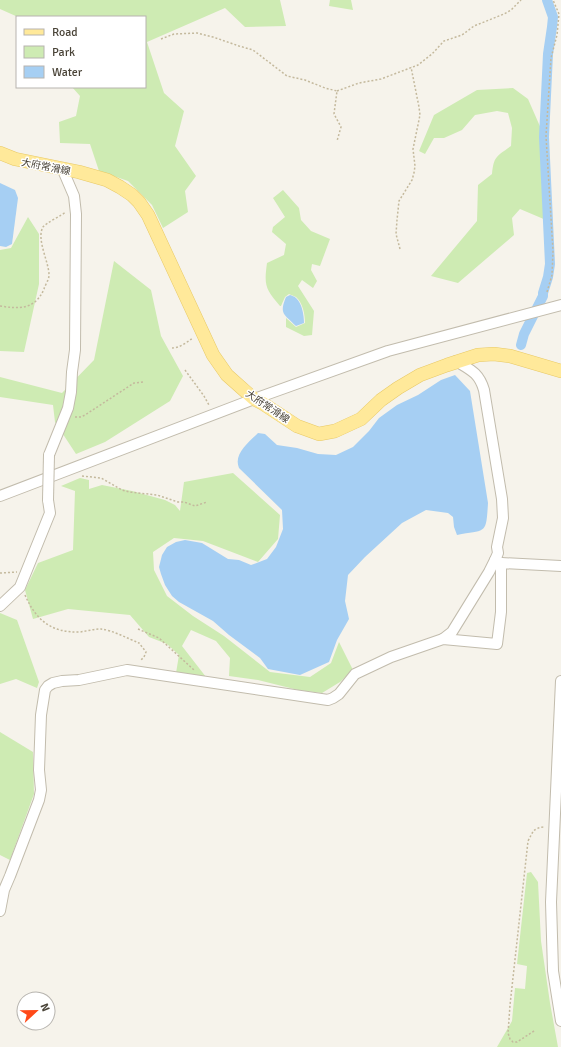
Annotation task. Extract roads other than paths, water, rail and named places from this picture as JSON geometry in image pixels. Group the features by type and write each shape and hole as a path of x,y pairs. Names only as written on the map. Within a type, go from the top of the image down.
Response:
{"main road":[{"name":"大府常滑線","path":"0,153 15,159 62,168 107,180 120,187 139,202 148,215 213,355 227,375 254,399 297,426 309,431 319,434 335,431 361,419 398,388 420,376 478,355 494,354 510,356 561,372"}],"street":[{"path":"0,606 20,587 50,513 48,500 49,455 68,408 71,392 76,331 76,214 74,196 62,168"},
{"path":"0,496 254,399 388,351 561,305"},
{"path":"443,639 497,644 501,612 497,547 503,518 502,499 484,390 479,377 470,369 456,362"},
{"path":"498,562 561,566"},
{"path":"0,911 2,889 10,876 39,800 41,790 39,770 41,715 45,690 48,686 62,680 79,680 127,670 328,700 339,694 355,674 391,657 443,639 452,632 489,572 498,562"},
{"path":"561,681 550,902 553,971 561,1021"}],"water":[{"path":"0,183 15,190 18,198 12,244 6,247 0,246"},
{"path":"290,295 298,300 303,313 304,323 296,326 286,316 283,310 286,297"},
{"path":"455,375 470,391 488,503 485,526 479,531 457,535 453,517 448,513 426,510 402,523 348,575 345,601 349,619 337,640 329,662 300,675 268,669 260,658 213,621 179,602 172,596 165,585 159,567 162,555 167,547 176,542 185,540 202,543 228,559 239,560 251,565 267,559 276,547 283,529 282,510 239,468 238,463 240,453 246,444 258,433 265,434 277,445 297,448 318,454 336,455 353,447 369,431 379,418 397,405 418,395 441,380"}],"waterway":[{"path":"521,345 524,334 543,296 550,264 544,137 548,54 553,17 547,0"}]}
